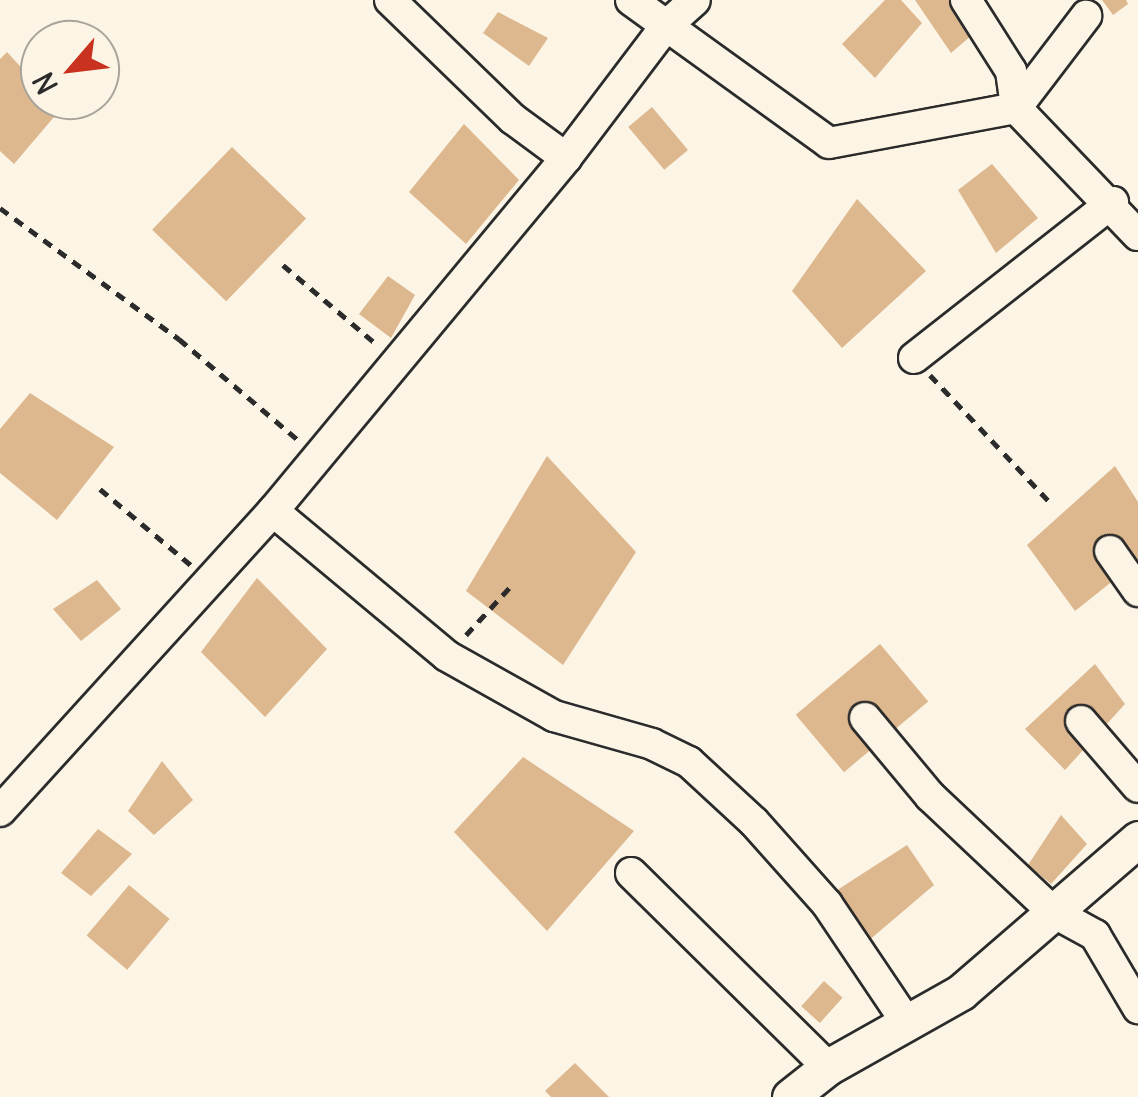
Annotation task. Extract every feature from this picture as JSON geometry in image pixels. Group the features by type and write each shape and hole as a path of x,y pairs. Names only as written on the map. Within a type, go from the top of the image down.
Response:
{"street":[{"path":"390,0 512,118 566,158"},
{"path":"631,0 829,143 1016,108 1086,16"},
{"path":"0,811 178,620 206,577 272,511 566,158 664,27 695,0"},
{"path":"966,0 1011,71 1016,108 1113,202 1137,231"},
{"path":"914,358 1113,202"},
{"path":"272,511 448,656 554,716 652,744 688,762 754,822 827,904 906,1023"},
{"path":"1110,551 1138,591"},
{"path":"864,718 930,796 1053,912 1095,935 1138,1008"},
{"path":"1081,721 1138,787"},
{"path":"790,1097 828,1067 961,992 1138,839"},
{"path":"631,873 828,1067"}],"path":[{"path":"0,208 179,339 316,455"},
{"path":"283,265 397,362"},
{"path":"914,358 1048,500"},
{"path":"100,489 206,577"},
{"path":"448,656 509,588"}],"building":[{"path":"885,0 901,0 922,23 875,78 842,44"},
{"path":"915,0 949,0 972,35 951,53"},
{"path":"1102,0 1126,0 1128,4 1113,15"},
{"path":"498,12 548,38 529,66 483,33"},
{"path":"7,52 20,66 20,120 51,120 14,164 0,151 0,59"},
{"path":"652,107 688,150 664,170 628,127"},
{"path":"464,124 519,180 466,244 409,192"},
{"path":"232,147 306,219 226,301 152,230"},
{"path":"992,164 1038,218 996,253 958,190"},
{"path":"857,199 926,271 842,348 792,291"},
{"path":"388,276 415,295 391,338 359,314"},
{"path":"30,393 114,447 57,520 0,473 0,429"},
{"path":"547,456 636,552 563,665 466,591"},
{"path":"1115,466 1138,502 1138,561 1075,611 1027,545"},
{"path":"257,578 327,649 265,717 201,652"},
{"path":"97,580 121,609 81,641 53,609"},
{"path":"880,644 928,701 844,772 796,715"},
{"path":"1095,664 1125,704 1065,770 1025,729"},
{"path":"523,757 634,831 547,931 454,832"},
{"path":"162,761 193,800 154,835 128,811"},
{"path":"1061,815 1087,844 1051,884 1028,865"},
{"path":"98,829 132,854 91,896 61,873"},
{"path":"907,845 934,885 867,942 831,894"},
{"path":"129,885 170,919 127,970 87,936"},
{"path":"824,981 843,998 820,1023 801,1006"},
{"path":"575,1063 609,1097 551,1097 545,1091"}]}
